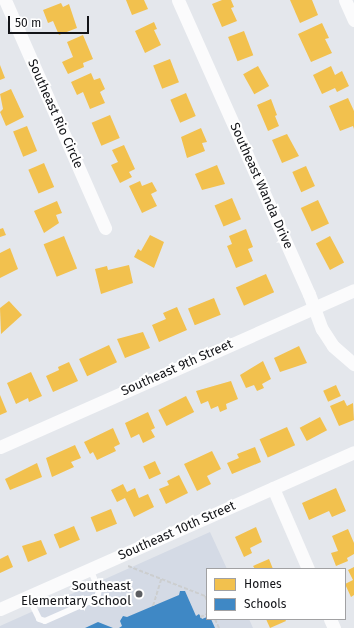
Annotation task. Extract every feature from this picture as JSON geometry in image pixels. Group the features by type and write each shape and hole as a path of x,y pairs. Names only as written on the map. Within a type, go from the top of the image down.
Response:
{"street":[{"path":"0,3 4,0"},
{"name":"Southeast Rio Circle","path":"4,0 105,228"},
{"name":"Southeast Wanda Drive","path":"178,0 309,294 312,308 327,338 354,364"},
{"path":"345,0 354,20"},
{"name":"Southeast 9th Street","path":"0,446 354,290"},
{"name":"Southeast 10th Street","path":"0,609 354,452"},
{"path":"273,488 308,568"}],"lane":[{"path":"28,596 39,619 43,622 94,599 99,590 90,569"}],"path":[{"path":"128,566 205,596 206,598"},
{"path":"152,606 161,579"},
{"path":"181,592 183,587"},
{"path":"200,617 206,614"}],"shaded area":[{"name":"Southeast Elementary School","path":"210,532 227,568 206,568 206,620 249,620 253,628 0,628 0,626"}],"building: Homes":[{"path":"126,0 144,0 148,9 132,15"},
{"path":"222,0 231,0 234,7 231,8 237,21 222,27 212,4"},
{"path":"290,0 312,0 318,15 300,23"},
{"path":"61,3 63,7 69,4 77,28 59,35 53,21 48,23 43,10"},
{"path":"154,22 157,29 154,30 161,45 145,53 135,31"},
{"path":"322,23 329,38 325,39 332,53 311,62 298,34"},
{"path":"244,31 253,55 237,61 228,37"},
{"path":"83,35 93,59 83,63 84,67 68,74 62,62 73,57 67,42"},
{"path":"170,59 179,82 162,89 153,65"},
{"path":"0,65 5,78 0,80"},
{"path":"258,66 269,86 254,94 243,74"},
{"path":"331,66 335,75 342,71 349,86 337,92 335,88 322,94 313,75"},
{"path":"91,73 94,80 100,78 105,89 100,92 105,103 90,109 83,92 77,95 71,82"},
{"path":"11,89 24,117 6,126 0,112 3,109 0,94"},
{"path":"186,93 196,116 180,123 170,100"},
{"path":"348,98 354,111 354,129 353,126 340,131 329,106"},
{"path":"271,99 277,115 275,116 279,126 268,131 257,105"},
{"path":"110,115 120,138 101,146 92,123"},
{"path":"27,126 37,151 23,157 13,132"},
{"path":"201,128 207,142 202,143 205,151 187,158 181,137"},
{"path":"287,134 299,156 282,163 272,140"},
{"path":"124,145 135,169 129,172 132,177 120,183 111,165 118,162 112,150"},
{"path":"44,163 54,187 39,194 28,170"},
{"path":"217,165 225,184 202,190 195,174"},
{"path":"306,166 315,186 301,192 292,172"},
{"path":"140,181 142,186 152,182 157,191 151,194 157,206 142,213 129,186"},
{"path":"232,198 241,219 223,227 215,205"},
{"path":"318,200 329,224 312,232 301,208"},
{"path":"57,201 62,213 56,215 59,223 44,233 34,211"},
{"path":"3,228 6,235 0,237 0,229"},
{"path":"246,229 253,247 248,249 253,261 236,268 227,246 232,244 229,236"},
{"path":"150,235 164,242 154,268 134,257 138,249 141,251"},
{"path":"64,236 77,268 57,277 44,244"},
{"path":"330,236 344,262 330,270 316,244"},
{"path":"10,248 18,269 0,278 0,253"},
{"path":"129,265 133,283 101,294 95,269 107,266 108,270"},
{"path":"266,274 274,292 244,306 236,287"},
{"path":"214,298 221,315 195,325 188,308"},
{"path":"9,301 22,315 1,334 0,308"},
{"path":"177,307 187,330 159,342 152,325 166,319 163,313"},
{"path":"143,332 150,348 125,358 117,339"},
{"path":"109,345 117,362 87,376 79,359"},
{"path":"299,346 307,363 280,372 274,358"},
{"path":"263,361 271,379 262,384 264,388 257,391 254,385 246,388 240,375"},
{"path":"69,362 78,381 53,392 46,376 59,370 58,367"},
{"path":"31,372 42,396 29,402 28,398 16,404 7,383"},
{"path":"231,381 238,399 226,404 227,409 220,412 218,406 211,409 208,401 201,404 196,391"},
{"path":"336,385 341,396 328,402 323,391"},
{"path":"0,395 7,412 0,415"},
{"path":"186,396 194,412 167,426 158,410"},
{"path":"344,400 347,406 353,403 354,420 339,426 330,406"},
{"path":"148,412 155,428 151,430 155,437 143,443 139,434 131,438 125,423"},
{"path":"320,417 327,430 307,441 300,428"},
{"path":"287,427 295,445 268,457 260,439"},
{"path":"113,428 120,444 114,447 116,451 97,460 93,452 90,454 84,442"},
{"path":"75,445 81,458 71,462 74,467 52,477 46,458"},
{"path":"255,447 261,462 232,474 227,463 239,458 237,454"},
{"path":"212,451 221,469 207,476 211,484 197,491 184,464"},
{"path":"155,461 161,474 149,479 143,466"},
{"path":"37,463 42,477 10,490 5,479"},
{"path":"179,475 188,493 166,504 159,489 169,485 167,481"},
{"path":"123,484 127,492 135,488 139,498 148,494 154,507 134,517 125,498 117,502 111,490"},
{"path":"336,488 346,511 332,517 329,511 309,520 302,503"},
{"path":"111,509 117,524 97,532 91,517"},
{"path":"74,526 80,540 60,548 54,535"},
{"path":"256,527 262,542 250,548 252,553 244,557 235,537"},
{"path":"348,529 354,543 354,554 347,558 348,561 336,566 331,553 338,551 332,536"},
{"path":"41,540 47,554 28,562 22,546"},
{"path":"8,555 13,567 0,573 0,559"},
{"path":"269,559 273,568 254,568 253,566"},
{"path":"354,567 354,595 351,597 346,584 353,580 348,570"},
{"path":"266,620 286,621 270,628"}],"building: Schools":[{"name":"Southeast Elementary School","path":"180,591 185,591 196,616 199,614 202,619 206,617 206,620 211,620 215,628 119,628 122,626 120,621 123,616 127,617 179,595"},
{"name":"Southeast Elementary School","path":"98,622 113,628 85,628"}],"place":[{"name":"Southeast Elementary School","path":"139,594"}]}
